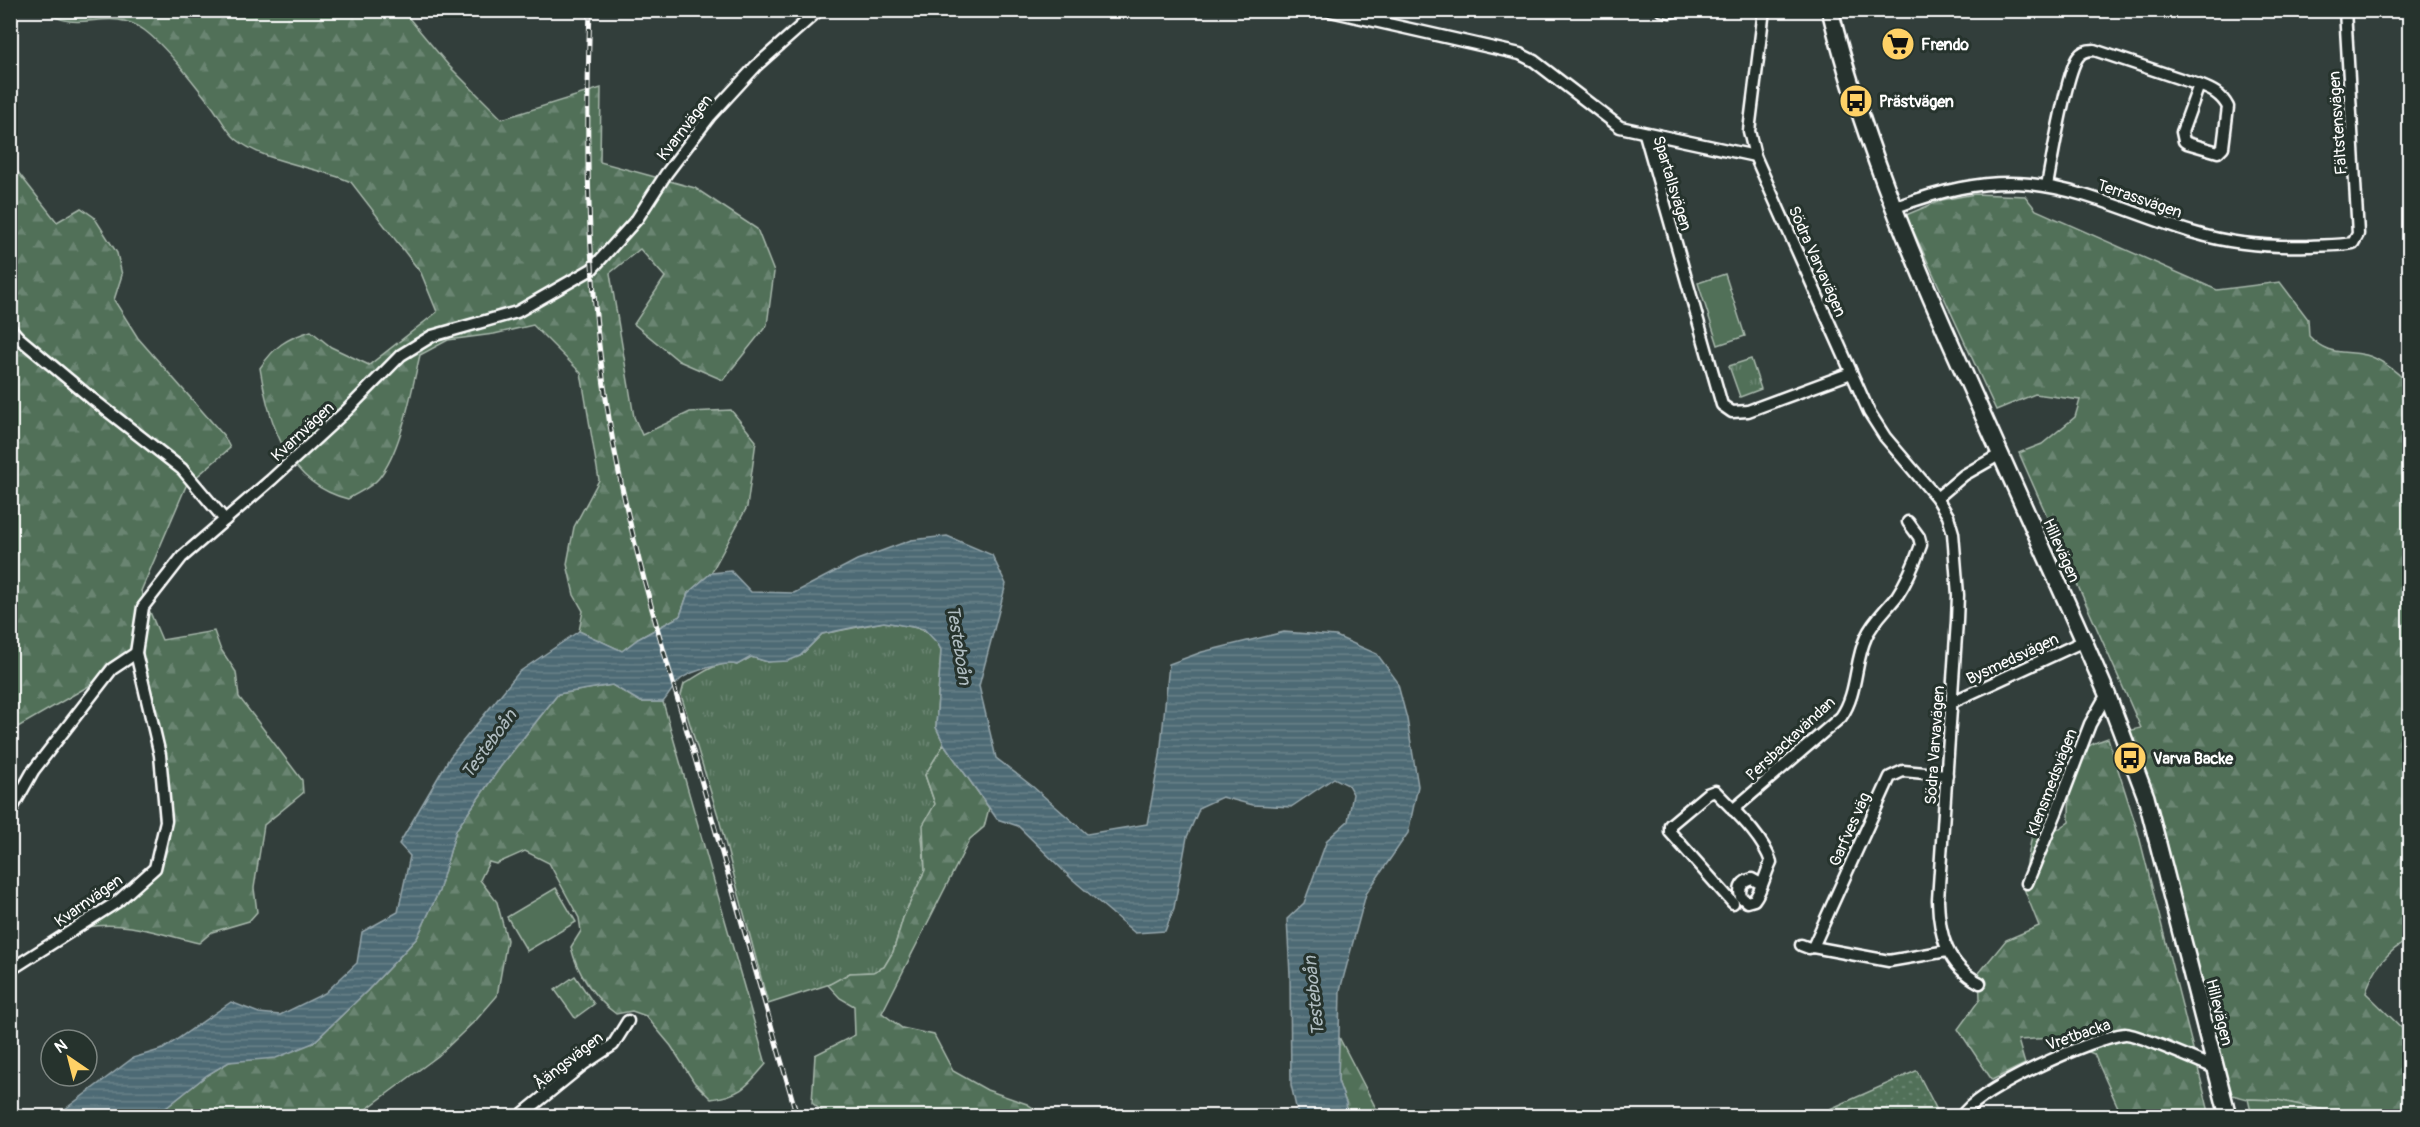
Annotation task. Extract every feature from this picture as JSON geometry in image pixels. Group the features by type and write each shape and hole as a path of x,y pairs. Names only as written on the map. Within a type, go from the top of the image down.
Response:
{"street":[{"name":"Kvarnvägen","path":"10,970 117,902 154,868 166,821 160,755 136,652 143,606 182,557 347,410 401,355 432,336 517,312 592,269 637,219 666,174 710,116 756,66 819,10"},
{"name":"Spartallsvägen","path":"1326,10 1528,57 1620,127 1645,134 1722,405 1732,412 1748,411 1851,373"},
{"path":"1661,10 1670,12 1678,10"},
{"name":"Södra Varvavägen","path":"1764,10 1749,131 1755,156 1877,427 1937,498 1952,524 1958,595 1938,900 1940,929 1947,951 1963,971 1980,983"},
{"name":"Hillevägen","path":"1830,10 1846,73 1915,265 2084,641 2146,797 2228,1116"},
{"name":"Fältstensvägen","path":"2345,10 2358,219"},
{"path":"2047,186 2068,85 2076,59 2083,52 2094,50 2199,85 2221,95 2228,107 2223,147 2218,152 2187,143 2183,137 2182,132 2199,85"},
{"path":"1645,134 1755,156"},
{"name":"Terrassvägen","path":"1893,208 1931,195 1969,186 2004,183 2047,186 2090,196 2197,234 2284,247 2350,244 2358,238 2358,219"},
{"path":"10,328 91,398 183,469 225,520"},
{"path":"1937,498 1964,475 2000,455"},
{"name":"Persbackavändan","path":"1733,810 1833,724 1846,710 1852,696 1860,653 1868,634 1901,589 1921,545 1919,537 1908,522"},
{"name":"Bysmedsvägen","path":"1952,702 2084,641"},
{"path":"10,812 33,771 112,669 136,652"},
{"name":"Klensmedsvägen","path":"2027,882 2090,724 2107,694"},
{"name":"Garfves väg","path":"1813,947 1890,777 1903,771 1947,775"},
{"path":"1733,903 1670,832 1670,825 1707,794 1715,791 1767,851 1771,862 1761,884"},
{"path":"1801,945 1889,961 1947,951"},
{"name":"Åängsvägen","path":"520,1116 584,1064 613,1045 628,1021"},
{"name":"Vretbacka","path":"1962,1116 1974,1103 2032,1069 2067,1052 2126,1034 2215,1068"}],"green space":[{"path":"45,11 403,11 449,66 502,119 601,88 600,162 695,188 757,229 774,272 767,325 723,380 679,361 634,324 665,277 640,249 610,273 634,417 642,435 690,412 731,410 756,441 747,507 711,573 688,593 680,616 638,639 622,651 579,631 583,611 574,595 567,564 574,527 599,480 581,373 533,325 494,334 448,340 420,355 400,436 379,478 348,499 327,491 310,480 284,449 269,410 260,368 281,344 311,331 331,347 369,365 437,312 421,273 351,182 261,154 236,139 181,68 144,30 131,23 118,20 69,21 57,18"},
{"path":"10,162 57,222 81,208 94,217 117,253 122,275 114,300 138,338 224,436 230,448 186,486 141,591 162,640 214,631 220,648 236,672 239,697 302,780 303,793 264,825 254,888 257,912 249,921 212,932 199,943 130,927 102,925 88,927 152,875 165,856 170,837 168,787 157,729 139,657 11,731"},
{"path":"1975,194 2025,196 2036,210 2217,290 2280,282 2308,319 2309,336 2322,347 2372,357 2400,375 2409,384 2409,940 2394,949 2382,962 2372,976 2366,993 2409,1035 2409,1116 2353,1116 2277,1100 2248,1099 2232,1095 2193,961 2148,784 2128,731 2141,728 2019,453 2042,444 2075,417 2080,400 2035,394 1996,410 1906,215 1942,200"},
{"path":"1725,274 1745,336 1718,345 1698,283"},
{"path":"1751,359 1761,389 1740,397 1729,366"},
{"path":"884,622 925,631 937,642 941,650 936,727 944,744 925,775 935,804 922,837 925,870 903,918 893,952 884,967 874,972 850,973 833,983 768,1004 719,819 681,695 684,684 717,666 737,665 751,657 768,662 800,656 822,634"},
{"path":"612,685 641,702 663,702 766,1064 748,1084 730,1095 711,1099 694,1082 671,1046 646,1016 632,1011 616,1014 608,1008 582,975 574,957 571,947 581,931 579,918 549,863 525,851 496,864 489,862 480,880 497,902 507,940 497,996 477,1019 438,1056 357,1116 156,1116 207,1075 229,1062 313,1043 417,938 439,891 456,830 501,766 558,694"},
{"path":"2108,738 2138,832 2210,1116 2122,1116 2094,1054 2055,1038 2018,1040 2025,1064 1992,1080 1958,1029 1980,999 1979,973 2006,940 2039,926 2023,886 2033,829 2060,828 2069,822 2071,786 2078,759 2088,747"},
{"path":"944,744 989,808 984,827 970,839 882,1013 902,1028 934,1035 953,1071 987,1090 1027,1104 1045,1116 828,1116 812,1103 815,1055 855,1035 854,1006 840,998 828,985 850,973 873,972 884,967 893,952 903,918 925,870 923,825 935,804 925,775"},
{"path":"556,888 576,922 527,951 507,917"},
{"path":"575,976 594,1004 575,1018 555,990"},
{"path":"1339,1037 1380,1116 1348,1116 1338,1081"},
{"path":"1916,1071 1940,1116 1814,1116"},
{"path":"2248,1099 2277,1100 2353,1116 2252,1116"}],"water":[{"name":"Testeboån","path":"947,536 992,555 1006,584 979,686 996,758 1087,834 1147,824 1160,756 1169,664 1202,652 1284,632 1336,636 1377,654 1397,681 1407,719 1418,786 1408,833 1366,894 1340,990 1338,1081 1348,1116 1298,1116 1291,1085 1287,919 1304,903 1327,840 1348,821 1353,794 1348,785 1334,778 1291,807 1253,805 1222,797 1200,807 1187,837 1174,908 1165,931 1135,933 1072,879 1018,826 997,819 944,744 936,727 941,650 938,644 924,629 884,622 822,634 800,656 788,661 768,662 751,657 737,665 725,664 700,670 681,679 663,702 641,702 612,685 558,694 501,766 456,830 439,891 417,938 313,1043 276,1058 229,1062 207,1075 156,1116 56,1116 93,1088 99,1088 99,1084 133,1058 163,1049 231,1002 259,1013 280,1015 325,993 357,963 362,932 398,912 410,856 399,844 450,757 519,672 579,631 622,651 638,639 680,616 688,593 711,573 731,571 751,592 794,593 857,560 911,540"}],"railway":[{"path":"590,10 589,218 596,321 610,425 636,550 658,632 797,1116"}],"place":[{"name":"Frendo","path":"1898,44"},
{"name":"Prästvägen","path":"1856,101"},
{"name":"Varva Backe","path":"2130,758"}]}
